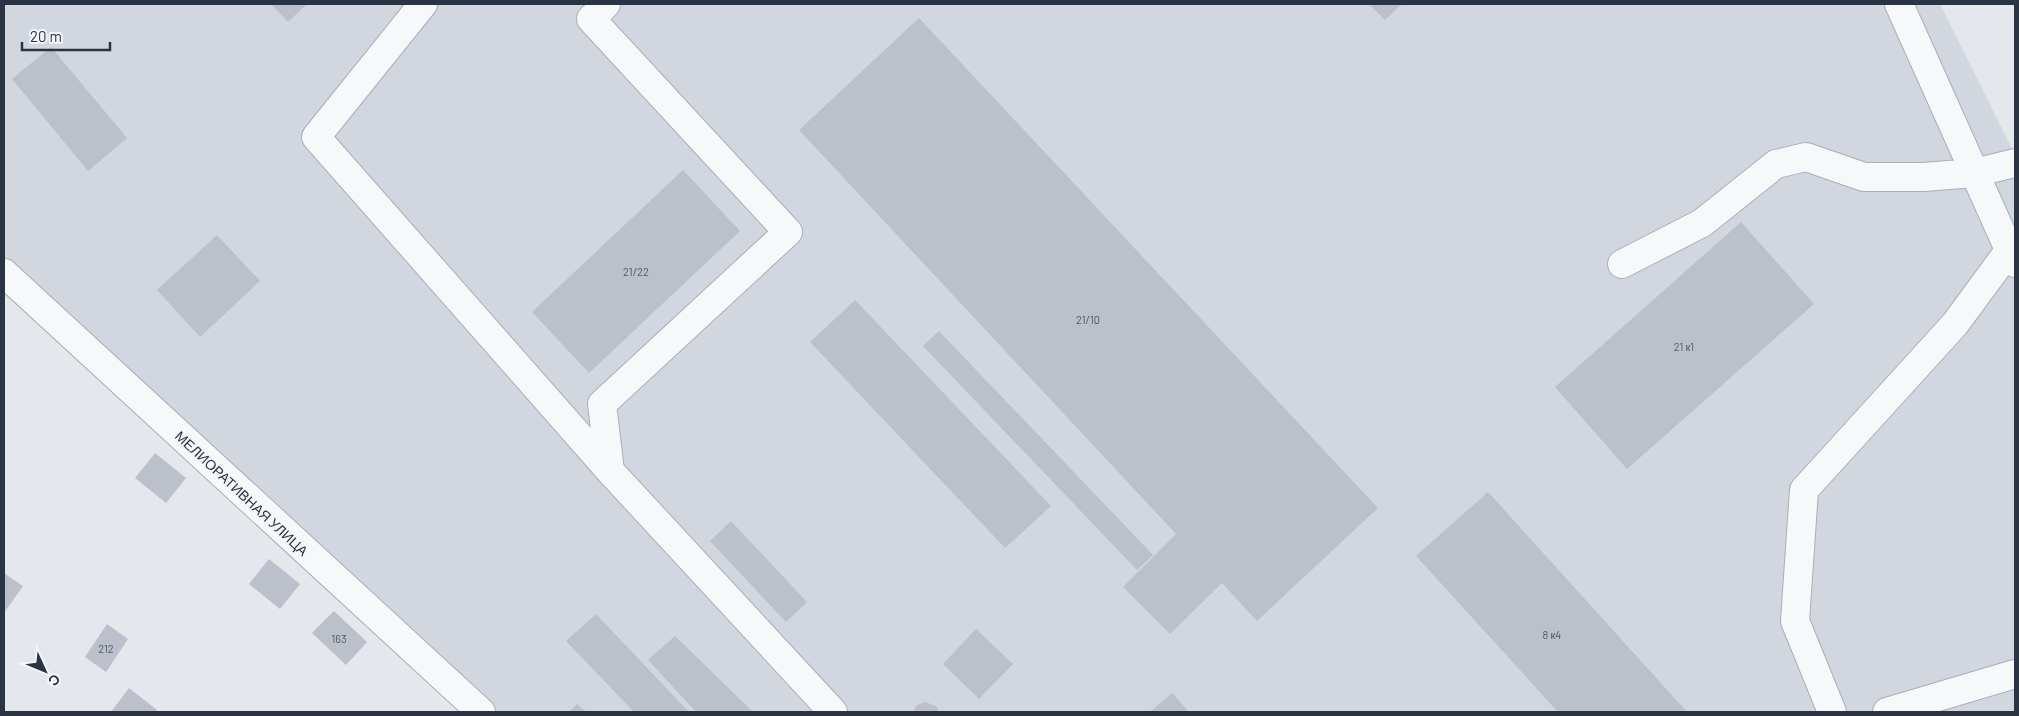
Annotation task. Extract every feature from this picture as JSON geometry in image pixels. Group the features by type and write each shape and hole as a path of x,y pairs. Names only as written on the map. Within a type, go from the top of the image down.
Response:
{"street":[{"path":"423,4 316,137 610,471 833,712"},
{"path":"606,4 591,19 788,232 602,404 610,471"},
{"path":"1832,712 1795,621 1804,490 1955,324 2012,257 1898,4"},
{"path":"1622,264 1702,222 1776,164 1806,157 1864,177 1924,178 1974,173 2015,163"},
{"name":"МЕЛИОРАТИВНАЯ УЛИЦА","path":"4,273 481,712"},
{"path":"1887,712 2015,674"}],"shaded area":[{"path":"4,4 1940,4 2015,155 2015,712 493,712 4,262"}],"building":[{"path":"271,4 307,4 288,22"},
{"path":"1369,4 1402,4 1385,20"},
{"path":"919,18 1378,508 1257,621 1222,583 1170,634 1123,587 1176,534 799,130"},
{"path":"51,47 127,138 88,171 12,79"},
{"path":"683,170 740,231 589,373 532,312"},
{"path":"1741,222 1814,304 1627,469 1555,387"},
{"path":"217,235 260,281 200,337 157,290"},
{"path":"855,300 1051,506 1005,548 810,342"},
{"path":"939,331 1153,555 1137,570 923,346"},
{"path":"155,453 186,478 166,503 135,478"},
{"path":"1488,492 1687,712 1558,712 1416,556"},
{"path":"731,521 807,602 786,622 710,541"},
{"path":"269,559 300,584 280,609 249,584"},
{"path":"4,573 23,586 4,613"},
{"path":"334,611 367,642 346,665 312,633"},
{"path":"596,614 689,712 634,712 566,641"},
{"path":"107,624 128,639 106,672 85,657"},
{"path":"976,629 1013,664 979,699 943,664"},
{"path":"675,636 753,712 696,712 648,660"},
{"path":"129,688 157,710 155,712 111,712"},
{"path":"1172,693 1189,712 1150,712"},
{"path":"925,702 936,706 939,712 913,712 917,705"},
{"path":"577,704 586,712 569,712"}]}
